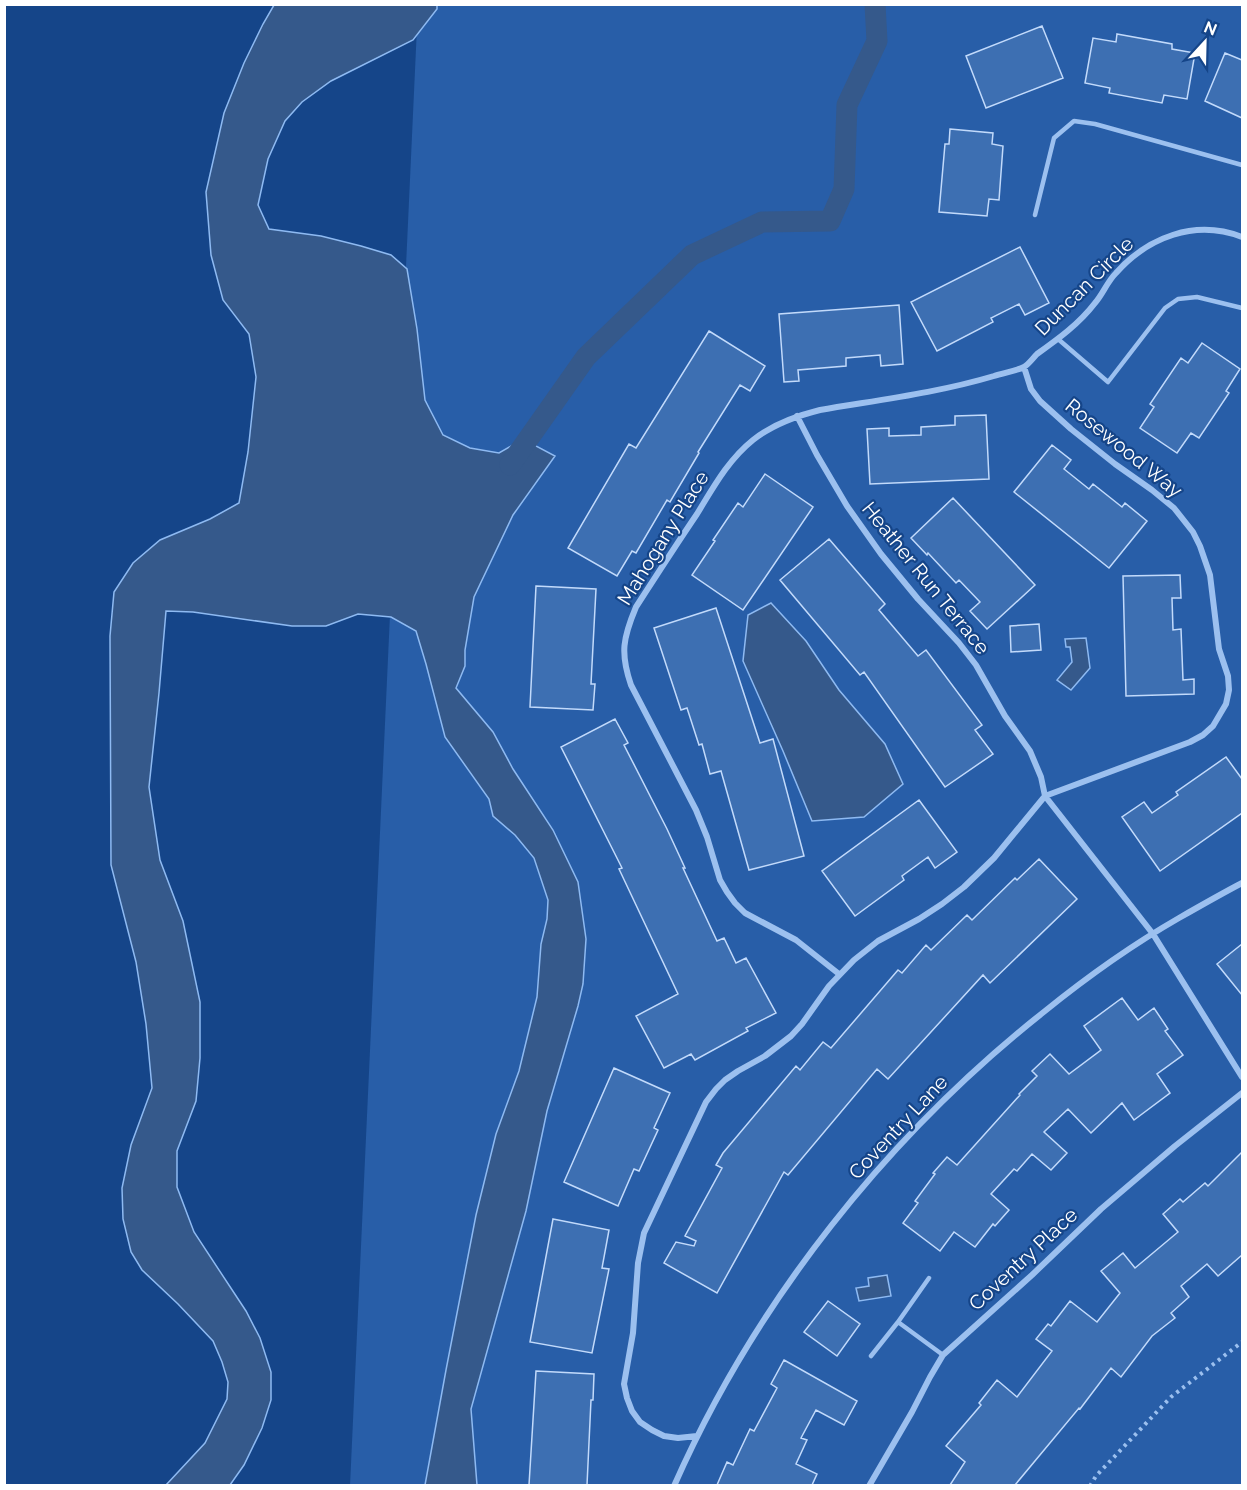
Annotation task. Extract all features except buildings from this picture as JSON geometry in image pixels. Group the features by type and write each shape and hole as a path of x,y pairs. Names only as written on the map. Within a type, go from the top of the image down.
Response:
{"street":[{"name":"Duncan Circle","path":"1024,367 1076,324 1096,302 1115,274 1143,248 1176,234 1197,230 1225,232 1242,237"},
{"name":"Mahogany Place","path":"839,974 796,940 745,913 727,892 720,880 696,810 627,672 624,643 627,629 636,607 721,476 753,440 780,423 797,416 965,385 1024,367"},
{"name":"Rosewood Way","path":"1024,367 1031,390 1040,401 1114,464 1174,508 1193,532 1210,575 1219,649 1228,676 1226,704 1213,726 1203,735 1190,742 1045,796"},
{"name":"Heather Run Terrace","path":"797,416 847,506 881,554 976,665 1005,716 1030,751 1041,777 1045,796 1153,934"},
{"path":"697,1436 678,1438 664,1436 640,1422 632,1411 624,1384 633,1333 638,1263 644,1233 706,1102 725,1080 765,1056 791,1036 829,986 854,960 879,941 919,919 964,887 994,858 1045,796"},
{"name":"Coventry Lane","path":"674,1485 697,1436 744,1352 785,1288 830,1227 879,1168 931,1112 1003,1046 1106,965 1178,918 1242,883"},
{"path":"1153,934 1242,1077"},
{"name":"Coventry Place","path":"869,1485 943,1356 1101,1209 1242,1093"}],"lane":[{"path":"1035,215 1054,138 1074,122 1095,124 1242,165"},
{"path":"1058,339 1108,382 1164,308 1178,298 1197,297 1242,308"},
{"path":"871,1356 928,1278"},
{"path":"898,1322 943,1356"}],"path":[{"path":"1090,1485 1171,1397 1242,1342"}],"shaded area":[{"path":"274,5 437,5 437,9 413,40 331,81 302,102 285,121 268,159 258,205 269,229 321,236 361,246 391,255 407,269 425,400 443,435 470,448 499,453 523,439 555,456 513,515 474,597 465,650 465,666 456,688 493,732 513,769 553,830 578,882 586,939 583,984 578,1006 547,1111 526,1211 471,1409 477,1485 425,1485 476,1215 496,1134 519,1071 537,997 541,944 547,919 548,900 534,858 515,835 493,816 489,799 445,737 416,631 391,617 358,614 326,626 292,626 193,612 166,611 149,787 160,860 183,921 200,1002 200,1058 196,1101 177,1151 177,1187 194,1232 246,1311 260,1338 271,1372 271,1400 262,1428 244,1465 230,1485 166,1485 205,1443 227,1399 228,1382 213,1341 142,1270 131,1252 123,1219 122,1188 131,1145 152,1088 146,1024 136,962 111,865 110,636 114,592 133,563 160,540 210,519 239,503 248,452 256,377 249,334 223,300 211,255 206,192 224,113 244,63"},
{"path":"418,5 1242,5 1242,1485 350,1486"},
{"path":"771,603 806,641 839,690 885,744 903,784 864,817 812,821 743,661 748,615"},
{"path":"1086,638 1090,668 1071,690 1057,680 1072,662 1070,647 1066,647 1065,639"},
{"path":"887,1275 891,1296 859,1301 856,1288 869,1286 868,1278"}],"waterway":[{"path":"510,465 586,357 692,255 762,222 830,221 844,189 847,105 877,41 875,4"}]}
